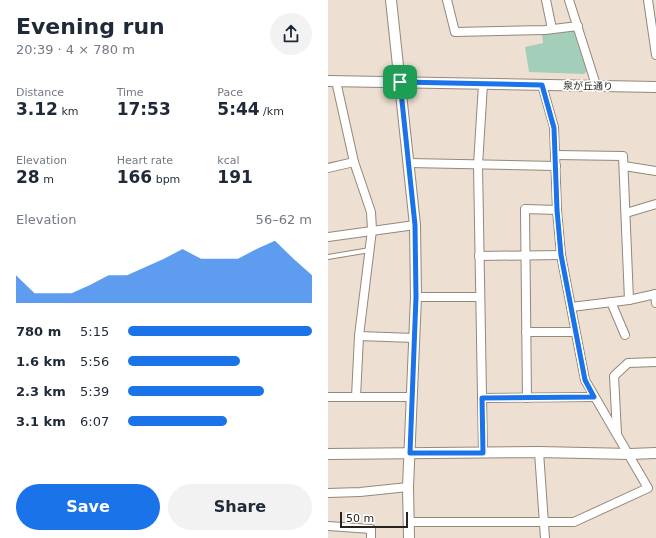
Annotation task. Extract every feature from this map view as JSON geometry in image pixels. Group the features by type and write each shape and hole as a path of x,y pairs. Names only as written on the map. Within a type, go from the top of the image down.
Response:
{"street":[{"path":"391,0 415,225 416,297 408,487 410,538"},
{"path":"448,0 455,32 552,29 578,26"},
{"path":"546,0 552,29"},
{"path":"569,0 596,85"},
{"path":"648,0 656,55"},
{"path":"332,81 354,162 371,212 372,230 359,336 356,397"},
{"name":"泉が丘通り","path":"332,81 656,87"},
{"path":"483,84 478,165 483,453"},
{"path":"409,522 574,522 648,488 630,454 585,380 561,255 557,210 554,128 542,85"},
{"path":"556,155 623,156 629,300"},
{"path":"328,168 354,162"},
{"path":"409,163 556,166"},
{"path":"624,166 655,173"},
{"path":"626,213 656,204"},
{"path":"527,398 525,209 557,210"},
{"path":"328,237 415,225"},
{"path":"479,256 561,255"},
{"path":"416,297 480,297"},
{"path":"570,307 656,297"},
{"path":"611,302 625,335"},
{"path":"526,332 575,332"},
{"path":"359,336 414,338"},
{"path":"617,434 614,376 628,363 656,362"},
{"path":"328,397 411,397"},
{"path":"482,398 594,397"},
{"path":"328,454 539,452 630,454 656,453"},
{"path":"539,452 544,538"},
{"path":"328,493 360,492 408,487"},
{"path":"328,526 371,529 371,538"}],"lane":[{"path":"328,257 370,250"}],"green space":[{"path":"573,29 587,71 584,74 529,72 525,47 543,43 542,33"}],"route":[{"path":"400,82 542,85 554,128 557,210 561,255 585,380 594,397 482,398 483,453 410,453 416,297 415,225 400,82"}]}
